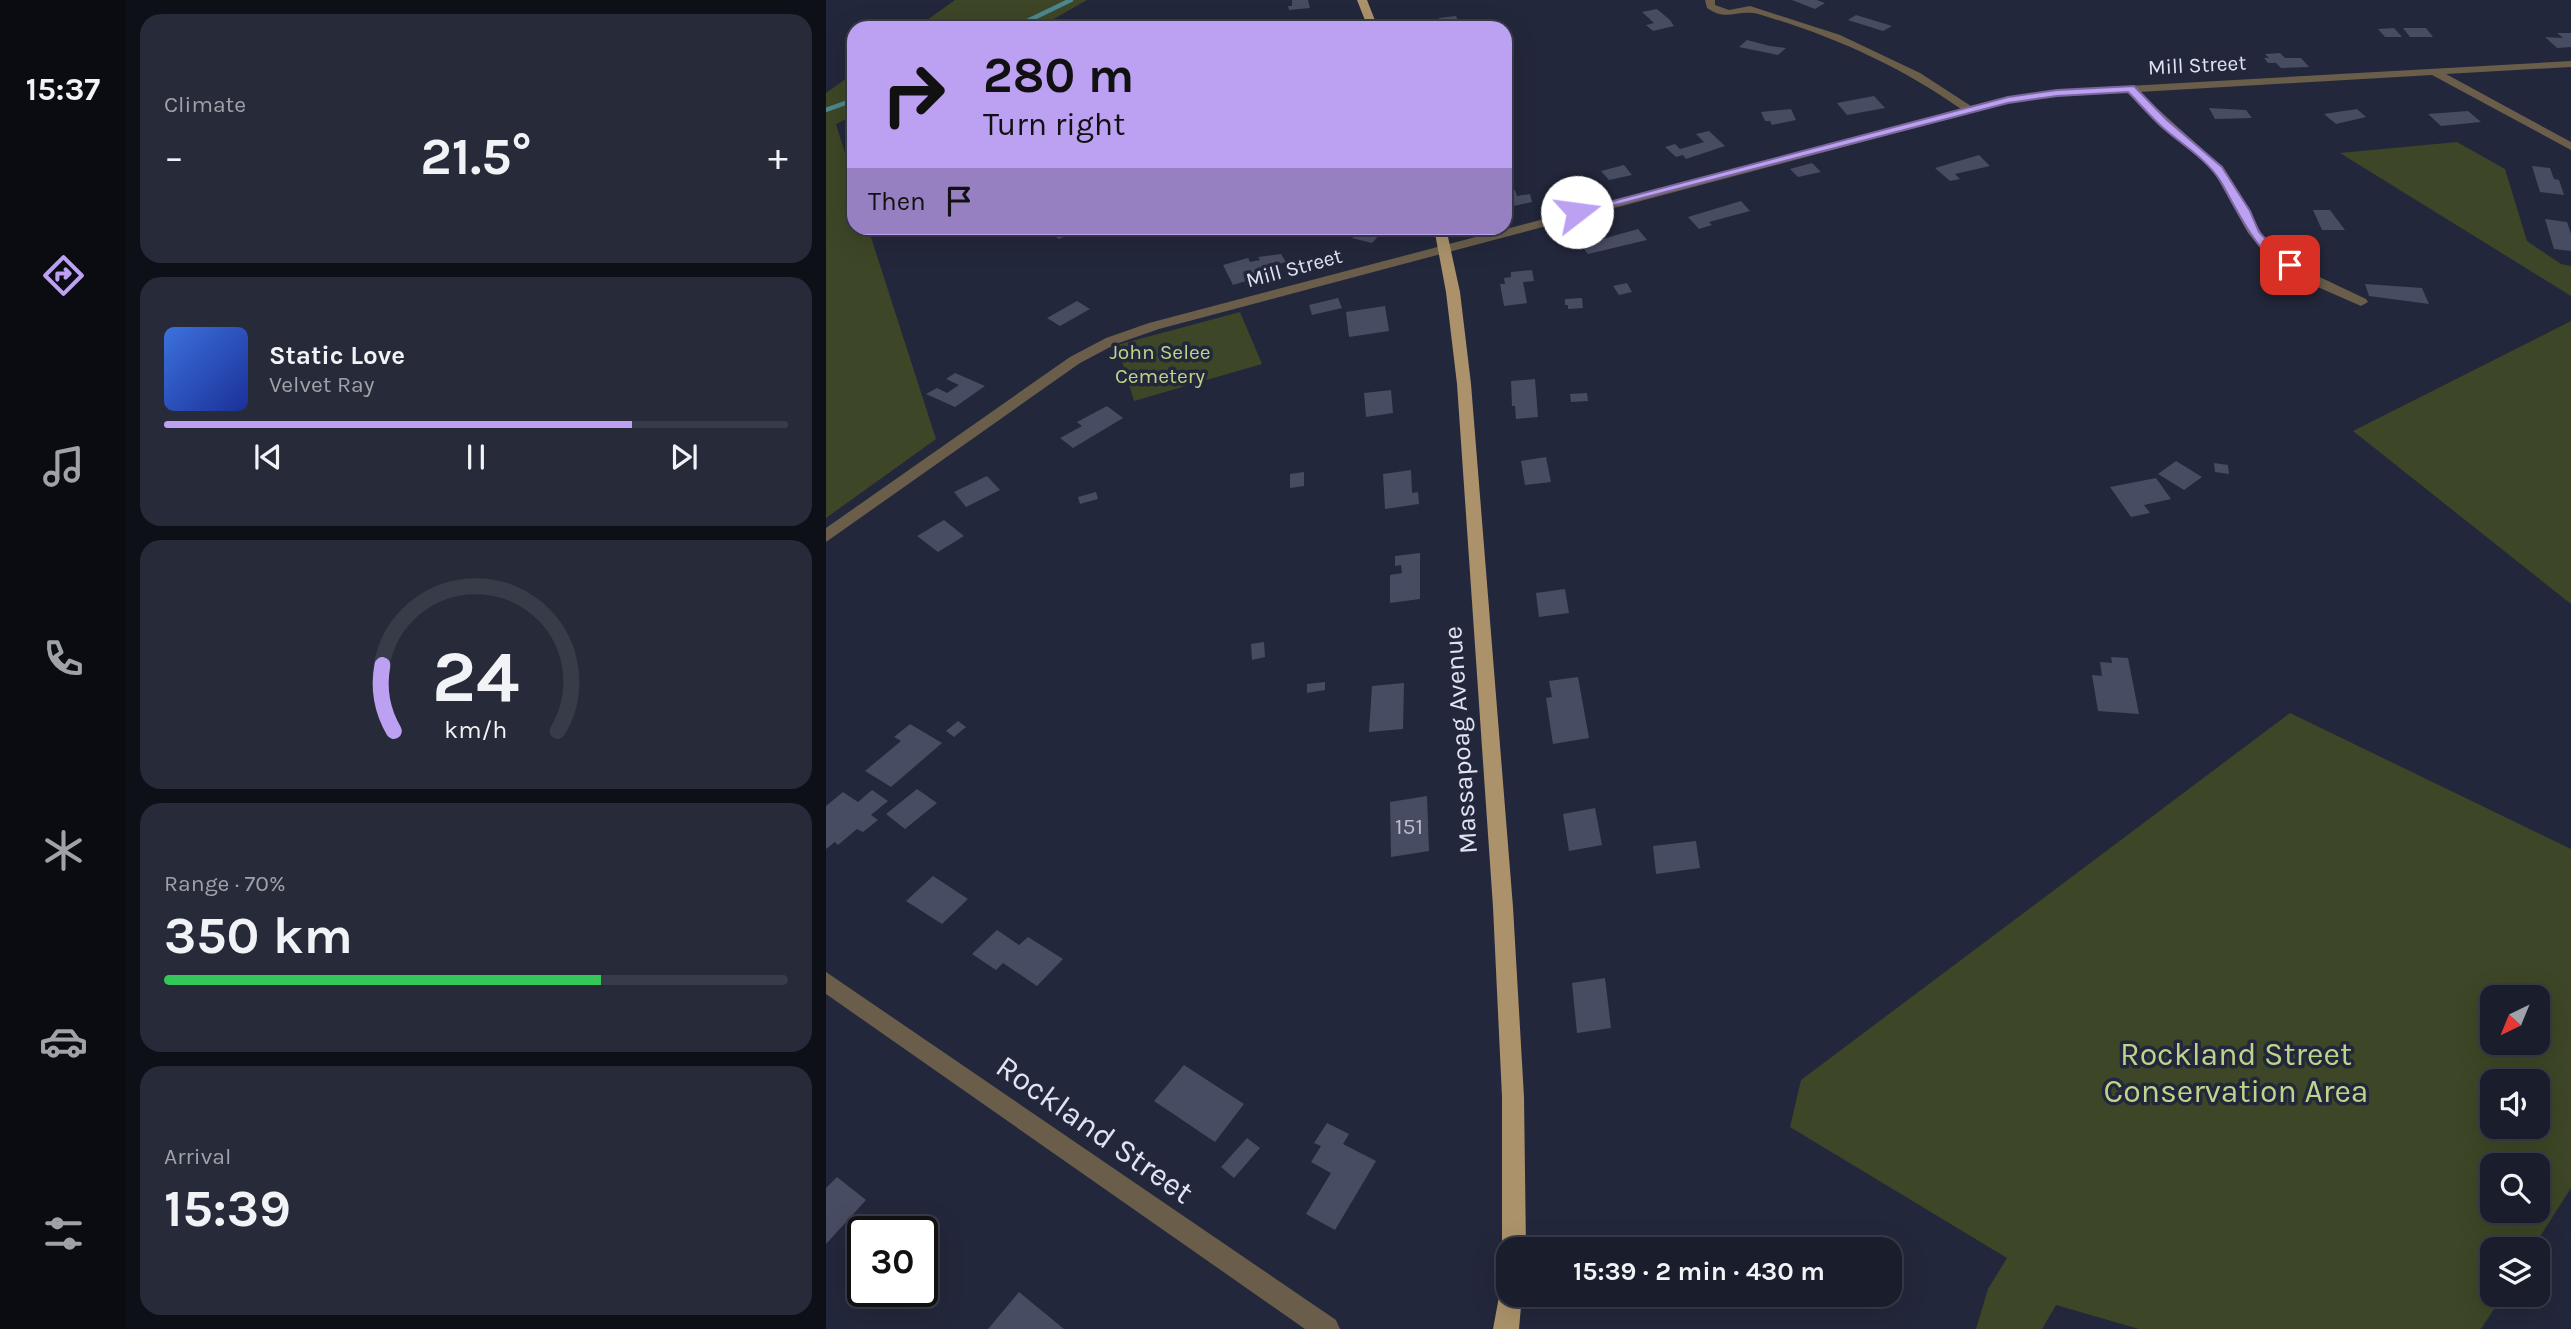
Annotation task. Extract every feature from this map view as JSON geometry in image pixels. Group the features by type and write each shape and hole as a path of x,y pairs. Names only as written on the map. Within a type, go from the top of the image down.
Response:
{"main road":[{"path":"1362,0 1370,21"},
{"name":"Massapoag Avenue","path":"1441,235 1453,292 1464,384 1503,907 1513,1097 1514,1237"},
{"path":"1506,1329 1509,1307"}],"street":[{"path":"1710,0 1712,9 1724,13 1739,13 1751,4 1859,44 1913,72 1968,109"},
{"name":"Mill Street","path":"1512,229 1968,109 2031,96 2571,64"},
{"path":"2434,72 2571,146"},
{"path":"2131,89 2163,122 2218,169 2244,211 2254,234 2267,247 2313,280 2361,302"},
{"name":"Mill Street","path":"826,536 1075,360 1111,341 1154,326 1490,235"},
{"name":"Rockland Street","path":"830,991 1327,1329"}],"green space":[{"path":"955,0 1087,0 1050,21 926,21"},
{"path":"847,78 847,118 836,124 847,159 847,235 870,235 936,439 826,518 826,93"},
{"path":"2457,142 2505,169 2527,241 2561,264 2571,266 2571,296 2340,153"},
{"name":"John Selee Cemetery","path":"1240,312 1262,364 1134,401 1117,345"},
{"path":"2571,321 2571,604 2353,431"},
{"name":"Rockland Street Conservation Area","path":"2290,713 2571,849 2571,1188 2550,1221 2550,1153 2480,1153 2480,1223 2549,1223 2540,1237 2480,1237 2480,1307 2495,1307 2481,1329 2139,1329 2056,1305 2042,1329 1976,1329 1988,1289 2007,1258 1790,1127 1801,1080"}],"building":[{"path":"1292,0 1308,0 1310,8 1289,10 1288,6 1292,6"},
{"path":"1792,0 1817,0 1825,3 1815,9"},
{"path":"1657,9 1674,26 1653,31 1646,25 1654,23 1642,12"},
{"path":"1856,15 1892,26 1883,31 1848,20"},
{"path":"1456,16 1458,21 1440,21 1439,18"},
{"path":"2394,28 2402,37 2385,37 2378,29"},
{"path":"2403,28 2426,28 2433,37 2410,37"},
{"path":"2557,33 2571,33 2571,47 2557,48 2545,37 2563,38"},
{"path":"1747,40 1786,48 1778,55 1739,47"},
{"path":"2280,53 2285,58 2301,58 2309,67 2281,68 2276,63 2268,63 2264,58 2269,58 2265,54"},
{"path":"1874,96 1885,108 1847,115 1837,103"},
{"path":"2209,108 2246,110 2252,118 2215,119"},
{"path":"1791,109 1796,120 1772,125 1770,121 1765,121 1761,112"},
{"path":"2357,109 2366,117 2336,124 2324,114"},
{"path":"2468,111 2481,122 2441,126 2428,114"},
{"path":"1709,131 1725,146 1686,159 1683,155 1676,157 1665,147 1675,144 1680,149 1704,142 1696,134"},
{"path":"1979,155 1990,166 1955,174 1960,179 1950,181 1935,168"},
{"path":"1812,163 1821,172 1798,177 1790,169"},
{"path":"1624,165 1632,175 1609,180 1601,171"},
{"path":"2532,166 2550,168 2554,179 2559,180 2564,195 2540,192"},
{"path":"1515,190 1517,196 1530,194 1532,202 1512,206 1512,191"},
{"path":"1741,201 1750,211 1709,222 1712,225 1699,229 1688,217"},
{"path":"2313,210 2330,210 2345,230 2322,230"},
{"path":"2545,219 2567,222 2571,234 2571,251 2554,249"},
{"path":"1638,229 1647,240 1588,254 1581,245"},
{"path":"1355,235 1379,235 1372,243 1352,238"},
{"path":"1281,254 1286,262 1256,270 1259,277 1233,285 1223,265 1248,258 1250,262 1260,260 1258,257"},
{"path":"1532,270 1534,281 1523,282 1527,303 1504,306 1500,284 1505,284 1504,278 1511,277 1511,272"},
{"path":"1627,283 1632,292 1619,295 1613,286"},
{"path":"2365,284 2422,288 2429,304 2369,296"},
{"path":"1338,298 1342,308 1312,315 1309,305"},
{"path":"1582,298 1583,308 1568,309 1568,305 1565,305 1565,299"},
{"path":"1077,301 1090,309 1060,326 1047,318"},
{"path":"1385,306 1389,331 1349,337 1346,312"},
{"path":"955,373 985,386 955,407 926,394 937,388 947,393 959,385 946,379"},
{"path":"1535,379 1538,417 1516,419 1515,406 1512,406 1511,381"},
{"path":"1391,390 1393,413 1366,417 1364,393"},
{"path":"1587,393 1588,401 1571,402 1570,394"},
{"path":"1107,406 1123,418 1073,448 1060,438 1082,426 1077,422"},
{"path":"1546,457 1551,482 1525,485 1521,461"},
{"path":"2176,461 2202,477 2184,490 2158,474"},
{"path":"2214,463 2228,465 2229,474 2215,472"},
{"path":"1411,470 1412,493 1418,492 1419,504 1385,509 1383,474"},
{"path":"1304,472 1304,486 1290,488 1290,474"},
{"path":"987,476 1000,490 966,507 954,492"},
{"path":"2156,478 2171,499 2144,505 2150,513 2131,517 2110,487"},
{"path":"1096,492 1098,499 1080,504 1078,497"},
{"path":"944,520 964,536 938,552 917,536"},
{"path":"1420,553 1420,599 1390,603 1390,575 1402,573 1401,565 1395,566 1395,556"},
{"path":"1565,589 1569,613 1539,617 1536,593"},
{"path":"1264,642 1265,657 1252,660 1251,644"},
{"path":"2111,657 2128,658 2139,714 2098,711 2092,675 2102,676 2100,662 2112,663"},
{"path":"1578,677 1589,738 1553,744 1546,698 1552,697 1549,681"},
{"path":"1325,682 1325,690 1307,693 1307,684"},
{"path":"1404,683 1403,729 1369,732 1372,686"},
{"path":"958,721 966,727 954,737 946,731"},
{"path":"910,724 942,743 891,787 865,771 901,741 894,737"},
{"path":"917,789 937,803 905,829 886,814"},
{"path":"872,790 888,801 871,815 878,820 863,832 857,829 838,845 835,842 826,849 826,806 843,792 858,802"},
{"path":"1427,796 1429,851 1391,857 1390,802"},
{"path":"1595,808 1602,845 1569,851 1563,814"},
{"path":"1696,841 1700,868 1656,874 1653,846"},
{"path":"933,876 968,899 942,924 906,901"},
{"path":"997,930 1019,945 1028,937 1063,959 1037,986 1003,963 996,970 972,954"},
{"path":"1605,978 1611,1028 1577,1033 1572,983"},
{"path":"1184,1065 1244,1104 1215,1142 1154,1101"},
{"path":"1327,1123 1349,1134 1343,1144 1376,1161 1335,1230 1306,1214 1331,1173 1311,1162 1321,1146 1314,1143"},
{"path":"1247,1138 1260,1148 1234,1178 1221,1167"},
{"path":"837,1177 866,1200 851,1216 847,1216 847,1221 826,1244 826,1188"},
{"path":"1019,1292 1064,1329 988,1329"}],"waterway":[{"path":"1028,21 1071,0"},
{"path":"826,110 847,102"}],"route":[{"path":"1577,212 2008,100 2057,93 2131,89 2163,122 2218,169 2244,211 2254,234 2290,265"}]}
